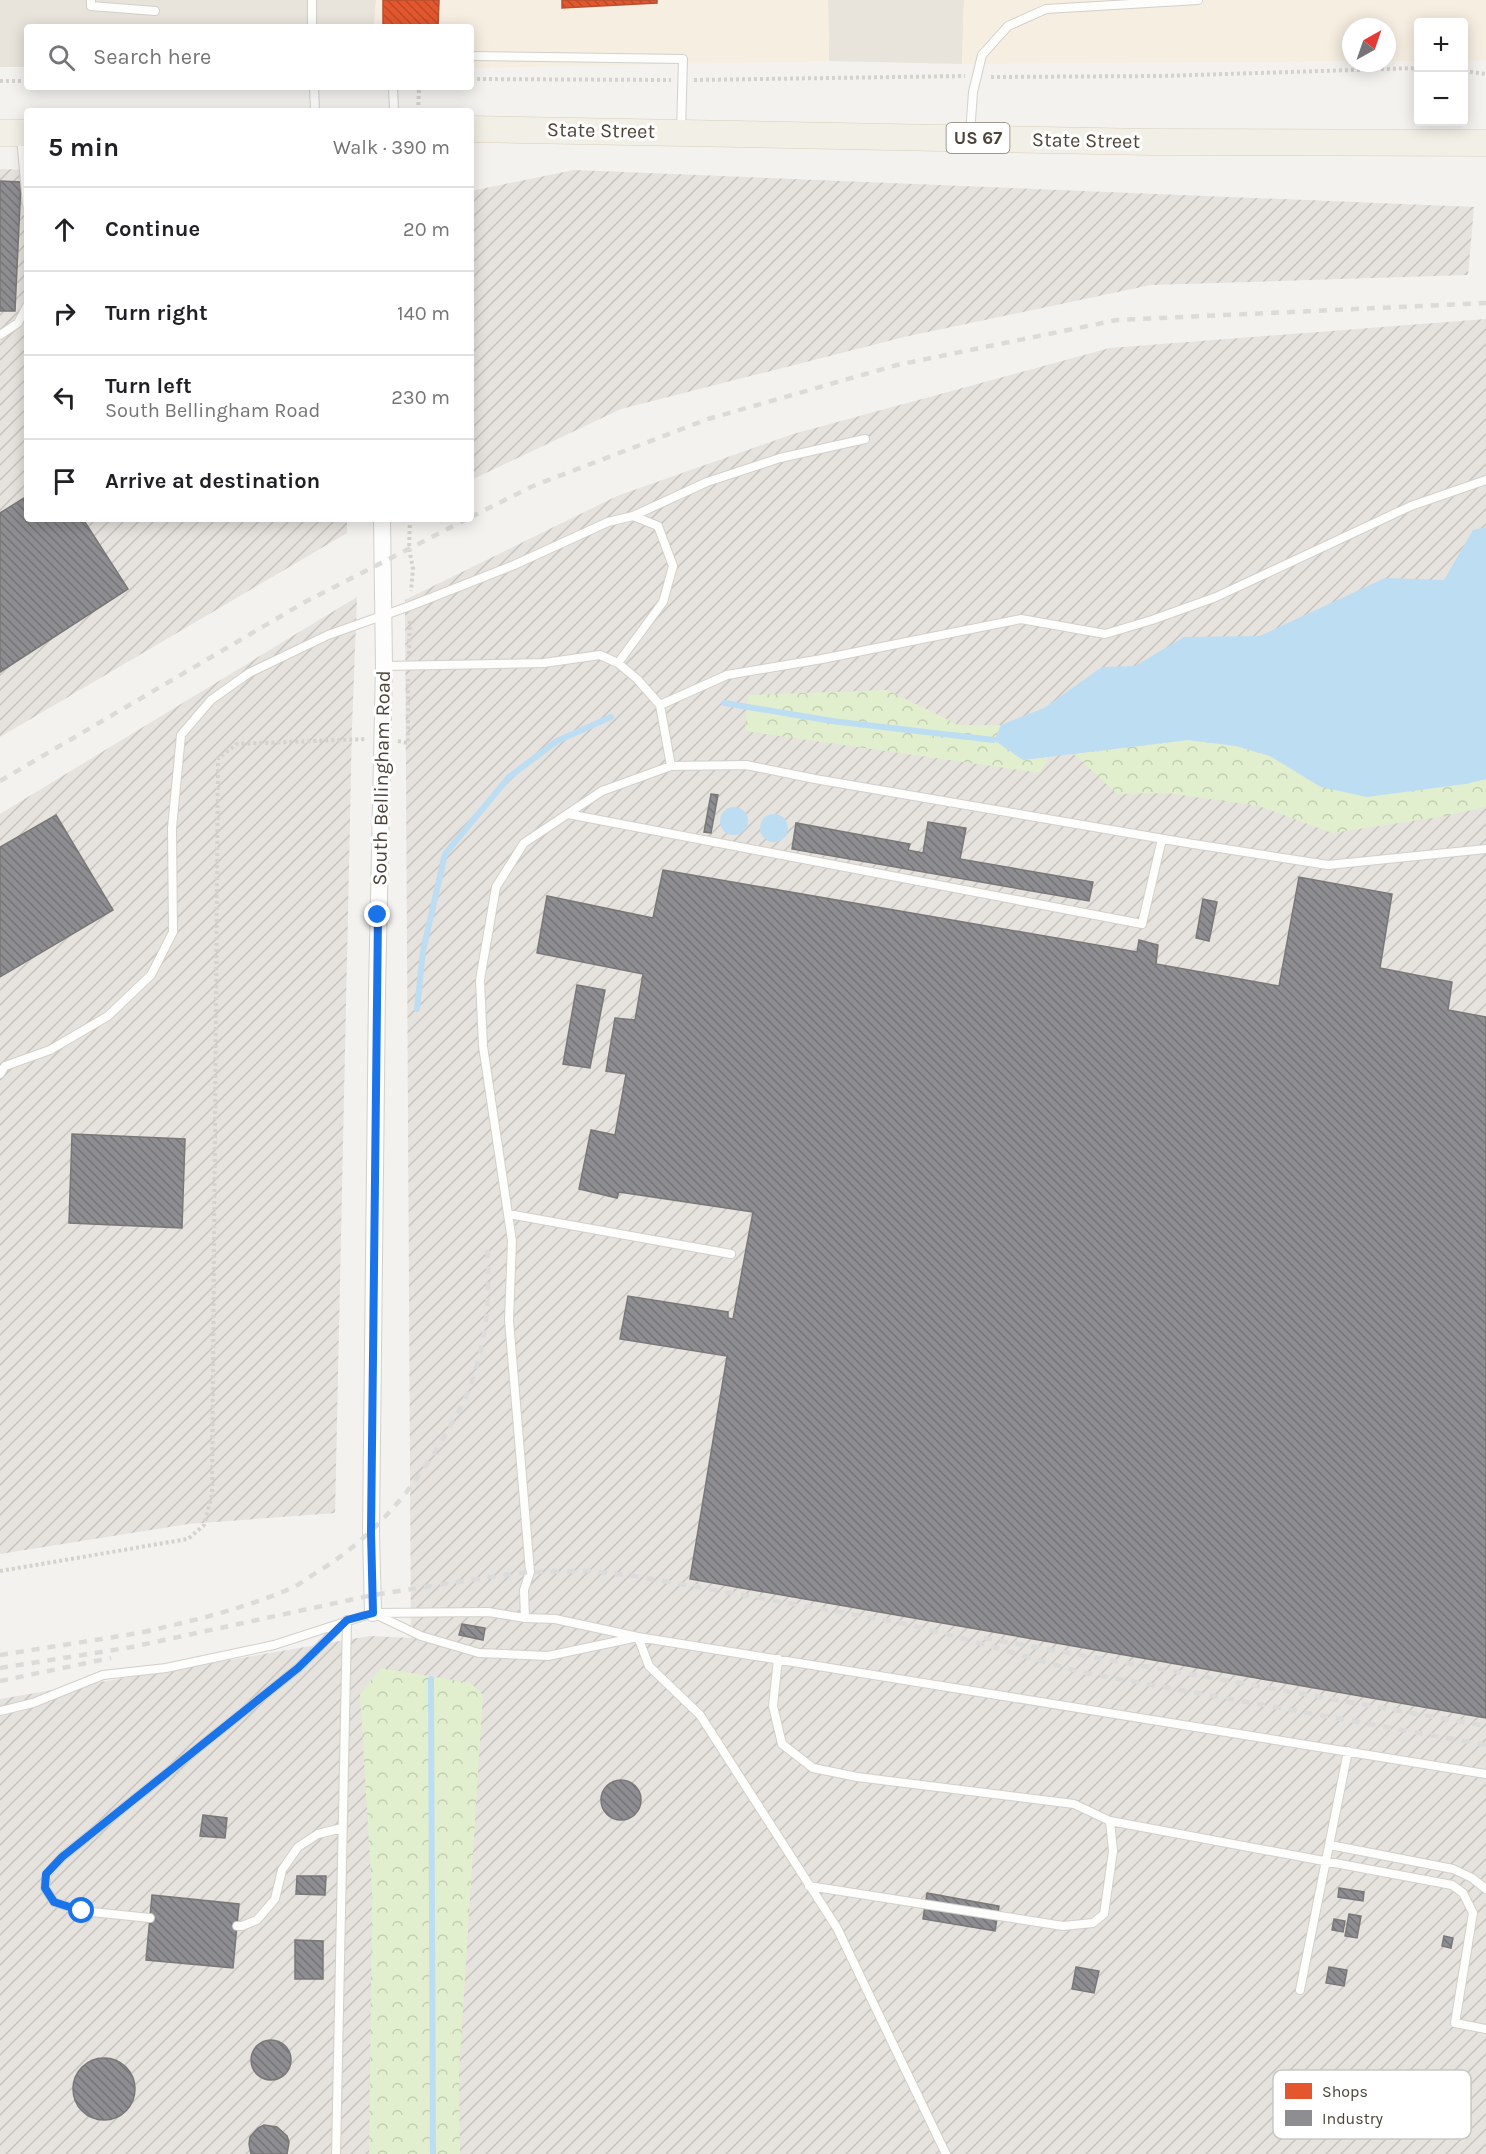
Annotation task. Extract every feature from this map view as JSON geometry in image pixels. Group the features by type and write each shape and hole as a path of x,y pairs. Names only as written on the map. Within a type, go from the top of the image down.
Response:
{"main road":[{"name":"State Street","path":"474,129 1150,142 1486,142"}],"street":[{"name":"South Bellingham Road","path":"373,1613 371,1532 376,1014 384,666 382,522"}],"lane":[{"path":"91,0 91,6 155,11"},
{"path":"312,0 312,24"},
{"path":"970,138 973,92 982,55 1008,26 1046,9 1198,0"},
{"path":"474,56 683,59 681,132"},
{"path":"314,90 315,108"},
{"path":"393,90 394,108"},
{"path":"16,133 24,185"},
{"path":"0,335 18,322 24,311"},
{"path":"0,1074 5,1066 50,1050 108,1016 151,975 173,932 172,828 181,735 211,700 249,673 328,635 514,565 608,522 633,516 707,482 780,458 865,439"},
{"path":"660,705 727,675 1021,619 1105,634 1216,597 1411,506 1486,480"},
{"path":"618,663 663,602 673,566 658,526 633,516"},
{"path":"384,666 544,663 600,655 618,663 660,705 671,766"},
{"path":"525,1618 524,1590 530,1572 509,1320 512,1241 483,1046 480,980 496,887 524,843 602,791 671,766 746,765 827,781 1328,866 1486,849"},
{"path":"568,814 1142,924 1162,839"},
{"path":"508,1214 731,1254"},
{"path":"0,1711 33,1703 104,1675 166,1668 274,1645 373,1613 488,1612 525,1618 555,1619 638,1637 1486,1774"},
{"path":"373,1613 422,1636 479,1653 548,1656 638,1637"},
{"path":"336,2154 347,1620"},
{"path":"150,1918 82,1911 54,1902 45,1888 46,1874 62,1857 298,1668 347,1620"},
{"path":"638,1637 649,1666 700,1715 837,1928 946,2154"},
{"path":"778,1659 773,1706 782,1744 813,1768 857,1777 1074,1804 1110,1821 1452,1885 1463,1893 1473,1913 1455,2023 1486,2029"},
{"path":"1300,1990 1348,1751"},
{"path":"809,1886 1063,1926 1093,1923 1104,1914 1113,1851 1110,1821"},
{"path":"237,1926 256,1920 275,1899 282,1870 298,1847 318,1834 342,1828"},
{"path":"1330,1845 1453,1869 1472,1878 1486,1889"}],"path":[{"path":"474,80 1161,76 1414,68"},
{"path":"1468,72 1486,74"},
{"path":"0,81 24,81"},
{"path":"418,108 419,90"},
{"path":"0,1571 188,1539 204,1525 212,1495 218,758 237,744 382,739 408,743 410,606 413,569 409,548 410,522"}],"shaded area":[{"path":"0,0 376,0 374,24 24,24 24,67 0,67"},
{"path":"376,0 828,0 829,61 474,68 474,24 374,24"},
{"path":"828,0 964,0 962,64 829,61"},
{"path":"964,0 1486,0 1486,60 1468,61 1468,18 1414,18 1414,61 1396,61 1396,18 1342,18 1342,61 962,64"},
{"path":"0,169 24,170 24,522 347,522 347,533 0,737"},
{"path":"574,170 1474,207 1468,275 1151,285 904,337 621,409 474,479 474,190"},
{"path":"1486,319 1486,2154 0,2154 0,1699 370,1636 411,1638 405,600 617,496 793,434 1110,348"},
{"path":"357,597 352,726 335,1513 188,1524 0,1554 0,814"}],"green space":[{"path":"887,690 959,725 1001,725 995,740 1023,760 1048,757 1041,773 745,731 748,695"},
{"path":"1188,740 1236,746 1270,756 1321,787 1465,784 1486,779 1486,807 1446,816 1332,833 1259,806 1167,793 1117,794 1074,754"},
{"path":"381,1668 471,1683 483,1695 459,2072 460,2154 369,2154 372,1894 360,1694"}],"water":[{"path":"1486,527 1486,779 1465,784 1367,797 1321,787 1270,756 1236,746 1188,740 1023,760 994,740 1001,725 1044,708 1102,667 1135,666 1184,637 1260,636 1385,578 1444,580 1473,530"},
{"path":"734,807 744,811 748,821 744,831 734,835 724,831 720,821 724,811"},
{"path":"774,814 784,818 788,828 784,838 774,842 764,838 760,828 764,818"}],"building: Shops":[{"path":"383,0 439,0 438,24 383,24"},
{"path":"562,0 657,0 657,3 562,8"}],"building: Industry":[{"path":"0,181 21,182 15,311 0,311"},
{"path":"24,498 24,522 85,522 128,589 0,672 0,513"},
{"path":"711,794 718,795 711,833 704,832"},
{"path":"56,815 113,910 0,977 0,847"},
{"path":"928,822 966,828 960,859 1093,882 1089,901 792,849 796,823 910,844 908,850 923,853"},
{"path":"663,870 1137,952 1139,940 1158,945 1156,964 1279,986 1299,877 1392,894 1380,968 1452,982 1448,1010 1486,1017 1486,1718 690,1579 727,1356 620,1339 628,1296 728,1312 728,1318 733,1319 753,1212 619,1192 617,1198 579,1189 591,1130 615,1135 626,1074 606,1071 615,1018 635,1020 643,974 537,953 547,896 653,918"},
{"path":"1203,899 1217,902 1209,941 1196,938"},
{"path":"577,985 605,990 590,1068 563,1064"},
{"path":"72,1134 185,1139 182,1228 69,1223"},
{"path":"462,1624 485,1628 483,1640 459,1635"},
{"path":"621,1780 635,1786 641,1800 635,1814 621,1820 607,1814 601,1800 607,1786"},
{"path":"203,1815 227,1818 225,1838 200,1836"},
{"path":"297,1876 326,1876 325,1895 296,1894"},
{"path":"1339,1888 1364,1892 1363,1901 1338,1897"},
{"path":"927,1893 999,1906 995,1931 923,1919"},
{"path":"152,1895 239,1904 233,1968 146,1960"},
{"path":"1349,1914 1361,1916 1357,1938 1345,1936"},
{"path":"1334,1919 1345,1921 1343,1932 1332,1930"},
{"path":"1444,1936 1453,1938 1451,1948 1442,1946"},
{"path":"295,1940 323,1941 323,1979 295,1979"},
{"path":"1076,1967 1099,1971 1094,1993 1072,1989"},
{"path":"1329,1967 1347,1970 1344,1986 1326,1983"},
{"path":"271,2040 279,2041 285,2046 290,2052 290,2068 285,2074 279,2079 271,2080 263,2079 257,2074 252,2068 251,2060 252,2052 257,2046 263,2041"},
{"path":"104,2058 121,2063 126,2067 130,2072 135,2089 130,2106 126,2111 121,2115 104,2120 87,2115 82,2111 78,2106 73,2089 78,2072 82,2067 87,2063"},
{"path":"264,2125 277,2127 287,2136 289,2142 287,2154 251,2154 250,2137"}],"waterway":[{"path":"724,703 832,721 994,740"},
{"path":"417,1009 423,951 445,854 509,777 557,741 611,717"},
{"path":"431,1679 433,2154"}],"railway":[{"path":"474,516 533,486 708,419 897,365 1117,320 1486,303"},
{"path":"0,781 305,602 461,522"},
{"path":"143,1632 235,1609 293,1587 350,1549 385,1517 429,1461 456,1417 471,1384 479,1358 487,1310 487,1245"},
{"path":"0,1668 132,1647 373,1595 530,1572 591,1571 634,1576 902,1623 1080,1672 1486,1745"},
{"path":"0,1655 151,1631"},
{"path":"984,1638 1486,1726"},
{"path":"0,1681 111,1658"}],"route":[{"path":"82,1911 54,1902 45,1888 46,1874 62,1857 298,1668 347,1620 373,1613 371,1532 378,915"}]}
